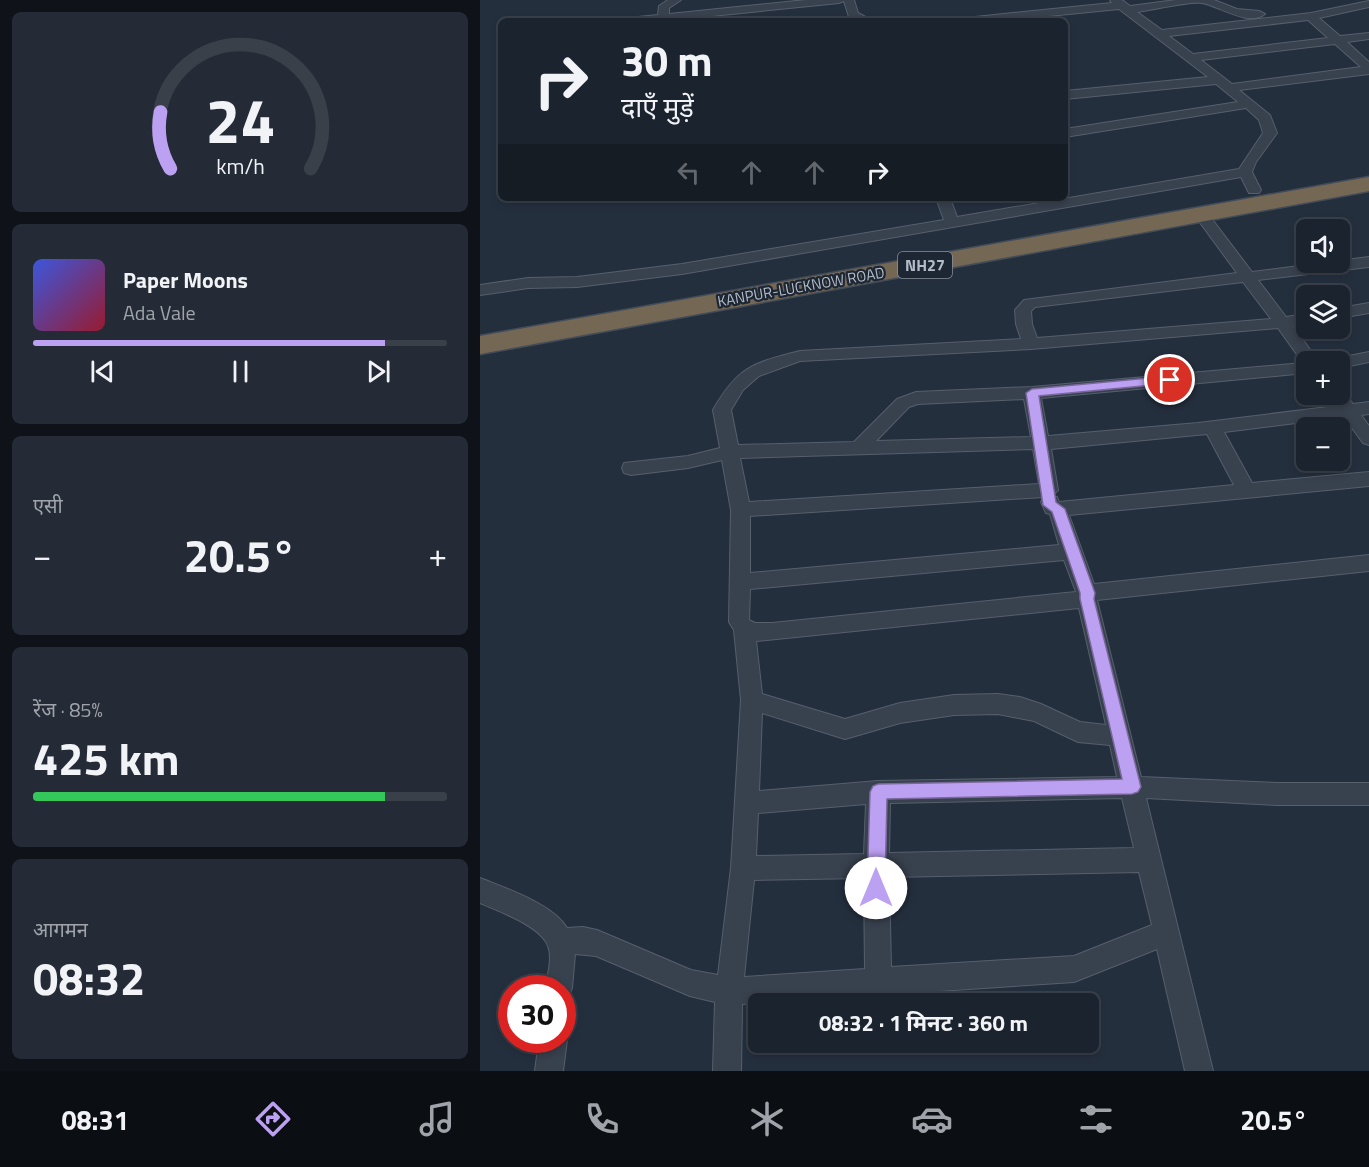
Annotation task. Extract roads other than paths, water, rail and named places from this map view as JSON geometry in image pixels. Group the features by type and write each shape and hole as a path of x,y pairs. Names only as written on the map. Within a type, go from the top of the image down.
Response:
{"highway":[{"name":"KANPUR-LUCKNOW ROAD","path":"480,323 770,278 1250,181 1369,170"},
{"name":"KANPUR-LUCKNOW ROAD","path":"480,345 1369,184"}],"street":[{"path":"663,17 664,6 676,0"},
{"path":"654,18 839,0"},
{"path":"849,0 853,15 860,18"},
{"path":"1044,18 1122,5 1198,0"},
{"path":"1204,0 1241,13 1291,14 1307,17 1340,41 1369,69"},
{"path":"1160,34 1307,17 1369,4"},
{"path":"480,290 528,283 577,282 682,269 952,222 1250,181 1249,162 1270,133 1265,118 1122,5"},
{"path":"1191,58 1369,36"},
{"path":"1068,95 1224,84 1369,69"},
{"path":"1068,134 1248,104"},
{"path":"944,201 952,222"},
{"path":"1200,213 1303,351"},
{"path":"1031,344 1024,324 1023,310 1030,303 1369,262"},
{"path":"1350,311 1369,308"},
{"path":"727,1071 729,991 743,868 752,700 744,629 739,622 741,510 731,452 722,421 722,410 744,376 766,366 800,356 821,353 1031,344 1296,321"},
{"path":"1350,361 1369,357"},
{"path":"858,449 908,400 1032,393 1296,369"},
{"path":"1032,393 1050,505 1058,509 1369,479"},
{"path":"1343,405 1369,439"},
{"path":"631,468 688,462 731,452 1040,442 1212,427 1369,408"},
{"path":"1212,427 1247,491"},
{"path":"741,510 1049,490"},
{"path":"1058,509 1087,596 1199,1071"},
{"path":"739,582 1071,552"},
{"path":"744,629 754,633 772,632 1369,563"},
{"path":"752,700 845,729 911,711 954,705 998,704 1020,707 1041,714 1078,732 1120,736"},
{"path":"747,803 878,792 1132,787 1277,794 1369,794"},
{"path":"878,792 876,865 878,981"},
{"path":"743,868 1149,860"},
{"path":"480,890 530,914 549,927 560,942 560,975"},
{"path":"560,942 583,940 597,943 690,983 729,991 1074,969 1166,932"},
{"path":"549,1071 551,1053"}]}
